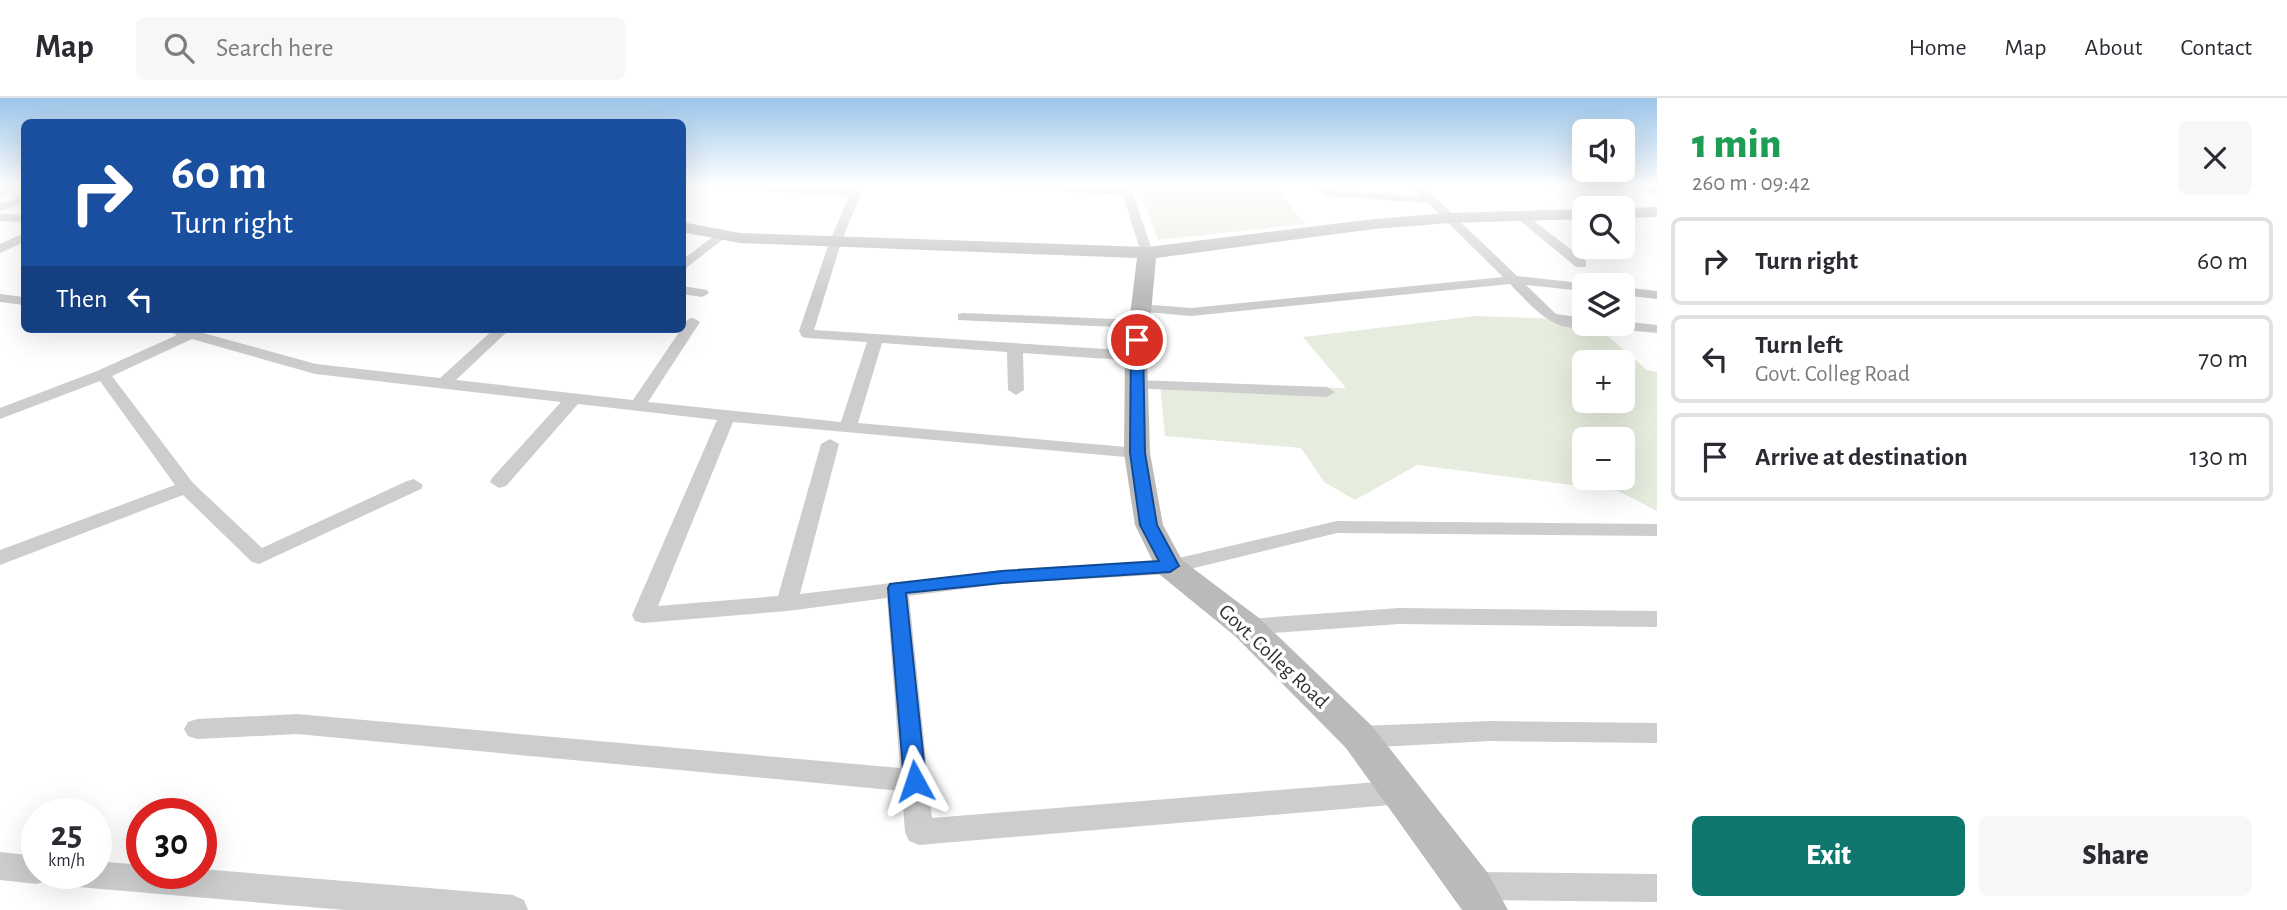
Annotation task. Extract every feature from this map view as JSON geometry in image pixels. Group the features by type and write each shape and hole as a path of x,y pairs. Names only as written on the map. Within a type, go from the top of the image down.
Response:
{"main road":[{"path":"686,228 740,238 1147,253 1388,223"},
{"name":"Govt. Colleg Road","path":"1147,253 1136,370 1137,453 1149,525 1170,566 1247,626 1359,737 1479,898"}],"street":[{"path":"844,223 806,331 812,335 1015,348 1136,370 1326,392"},
{"path":"1137,223 1147,253"},
{"path":"1454,223 1555,319 1572,321"},
{"path":"1530,223 1581,264"},
{"path":"686,264 722,234"},
{"path":"0,249 21,238"},
{"path":"963,317 1139,316 1272,306 1514,280 1572,286"},
{"path":"686,291 702,293"},
{"path":"1635,292 1657,295"},
{"path":"0,298 21,302"},
{"path":"637,406 694,322"},
{"path":"1635,326 1657,328"},
{"path":"187,333 315,369 727,416 1137,453"},
{"path":"0,414 203,333"},
{"path":"442,385 499,333"},
{"path":"848,428 876,339"},
{"path":"1015,348 1016,390"},
{"path":"103,374 186,487 259,556 414,485"},
{"path":"499,482 573,400"},
{"path":"727,416 643,614 787,603 1002,577 1170,566 1336,527 1657,530"},
{"path":"787,603 830,444"},
{"path":"0,558 186,487"},
{"path":"897,588 919,832 1402,792"},
{"path":"1247,626 1399,616 1657,619"},
{"path":"197,729 297,724 915,781"},
{"path":"1359,737 1491,731 1657,733"},
{"path":"0,866 21,868"},
{"path":"112,876 513,910"},
{"path":"1479,898 1657,888"}],"green space":[{"path":"1152,223 1305,224 1158,240"},
{"path":"1476,316 1572,320 1572,336 1608,336 1624,350 1572,350 1572,413 1635,413 1635,360 1647,370 1657,372 1657,511 1618,491 1610,490 1635,490 1635,427 1572,427 1572,485 1417,465 1355,500 1324,482 1301,448 1165,436 1160,384 1346,388 1303,337"}],"route":[{"path":"915,781 897,588 1002,577 1170,566 1149,525 1137,453 1137,340"}]}
